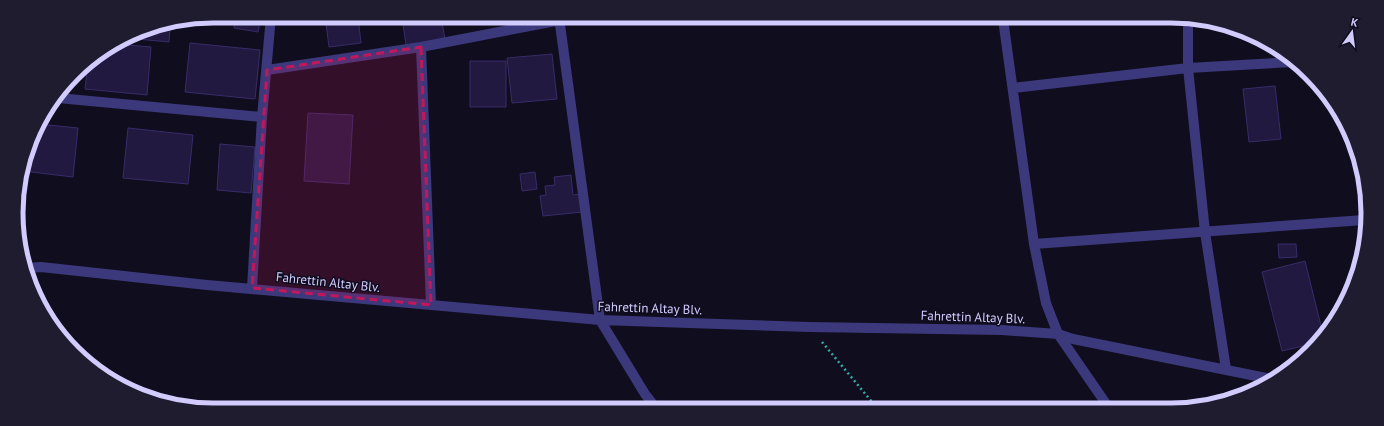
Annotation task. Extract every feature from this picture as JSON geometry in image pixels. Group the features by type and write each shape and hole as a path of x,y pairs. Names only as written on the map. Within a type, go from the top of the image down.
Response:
{"street":[{"path":"252,288 262,117 270,23"},
{"path":"267,70 421,47 539,23"},
{"path":"560,23 600,320 652,403"},
{"path":"1004,23 1034,244 1046,303 1058,334 1106,403"},
{"path":"1188,24 1188,68 1205,232 1226,369"},
{"path":"421,47 431,305"},
{"path":"1013,88 1188,68 1287,62"},
{"path":"61,98 262,117"},
{"path":"1034,244 1361,220"},
{"name":"Fahrettin Altay Blv.","path":"31,268 41,267 600,320 809,327 1002,330 1058,334 1073,339 1266,378"}],"path":[{"path":"809,327 873,403"}],"highlighted area":[{"path":"421,47 431,305 252,288 267,70"}],"building":[{"path":"235,23 260,23 258,32 234,28"},
{"path":"326,23 359,23 361,43 329,47"},
{"path":"403,23 442,23 445,39 406,45"},
{"path":"170,28 169,42 137,39"},
{"path":"190,43 260,50 255,99 185,92"},
{"path":"125,45 151,47 147,95 85,89 87,71 97,62 118,48"},
{"path":"552,54 557,99 512,103 507,58"},
{"path":"470,61 506,61 506,107 470,107"},
{"path":"1275,86 1281,139 1249,142 1243,89"},
{"path":"308,113 353,115 349,184 304,181"},
{"path":"45,125 78,128 73,177 28,172 37,140"},
{"path":"128,128 193,135 188,184 123,178"},
{"path":"220,144 255,147 251,193 217,190"},
{"path":"535,172 537,189 522,191 520,174"},
{"path":"571,175 573,195 580,194 582,212 543,216 540,196 546,195 545,186 555,185 554,177"},
{"path":"1278,244 1296,244 1297,257 1279,258"},
{"path":"1305,261 1322,329 1307,345 1282,351 1262,272"}]}
